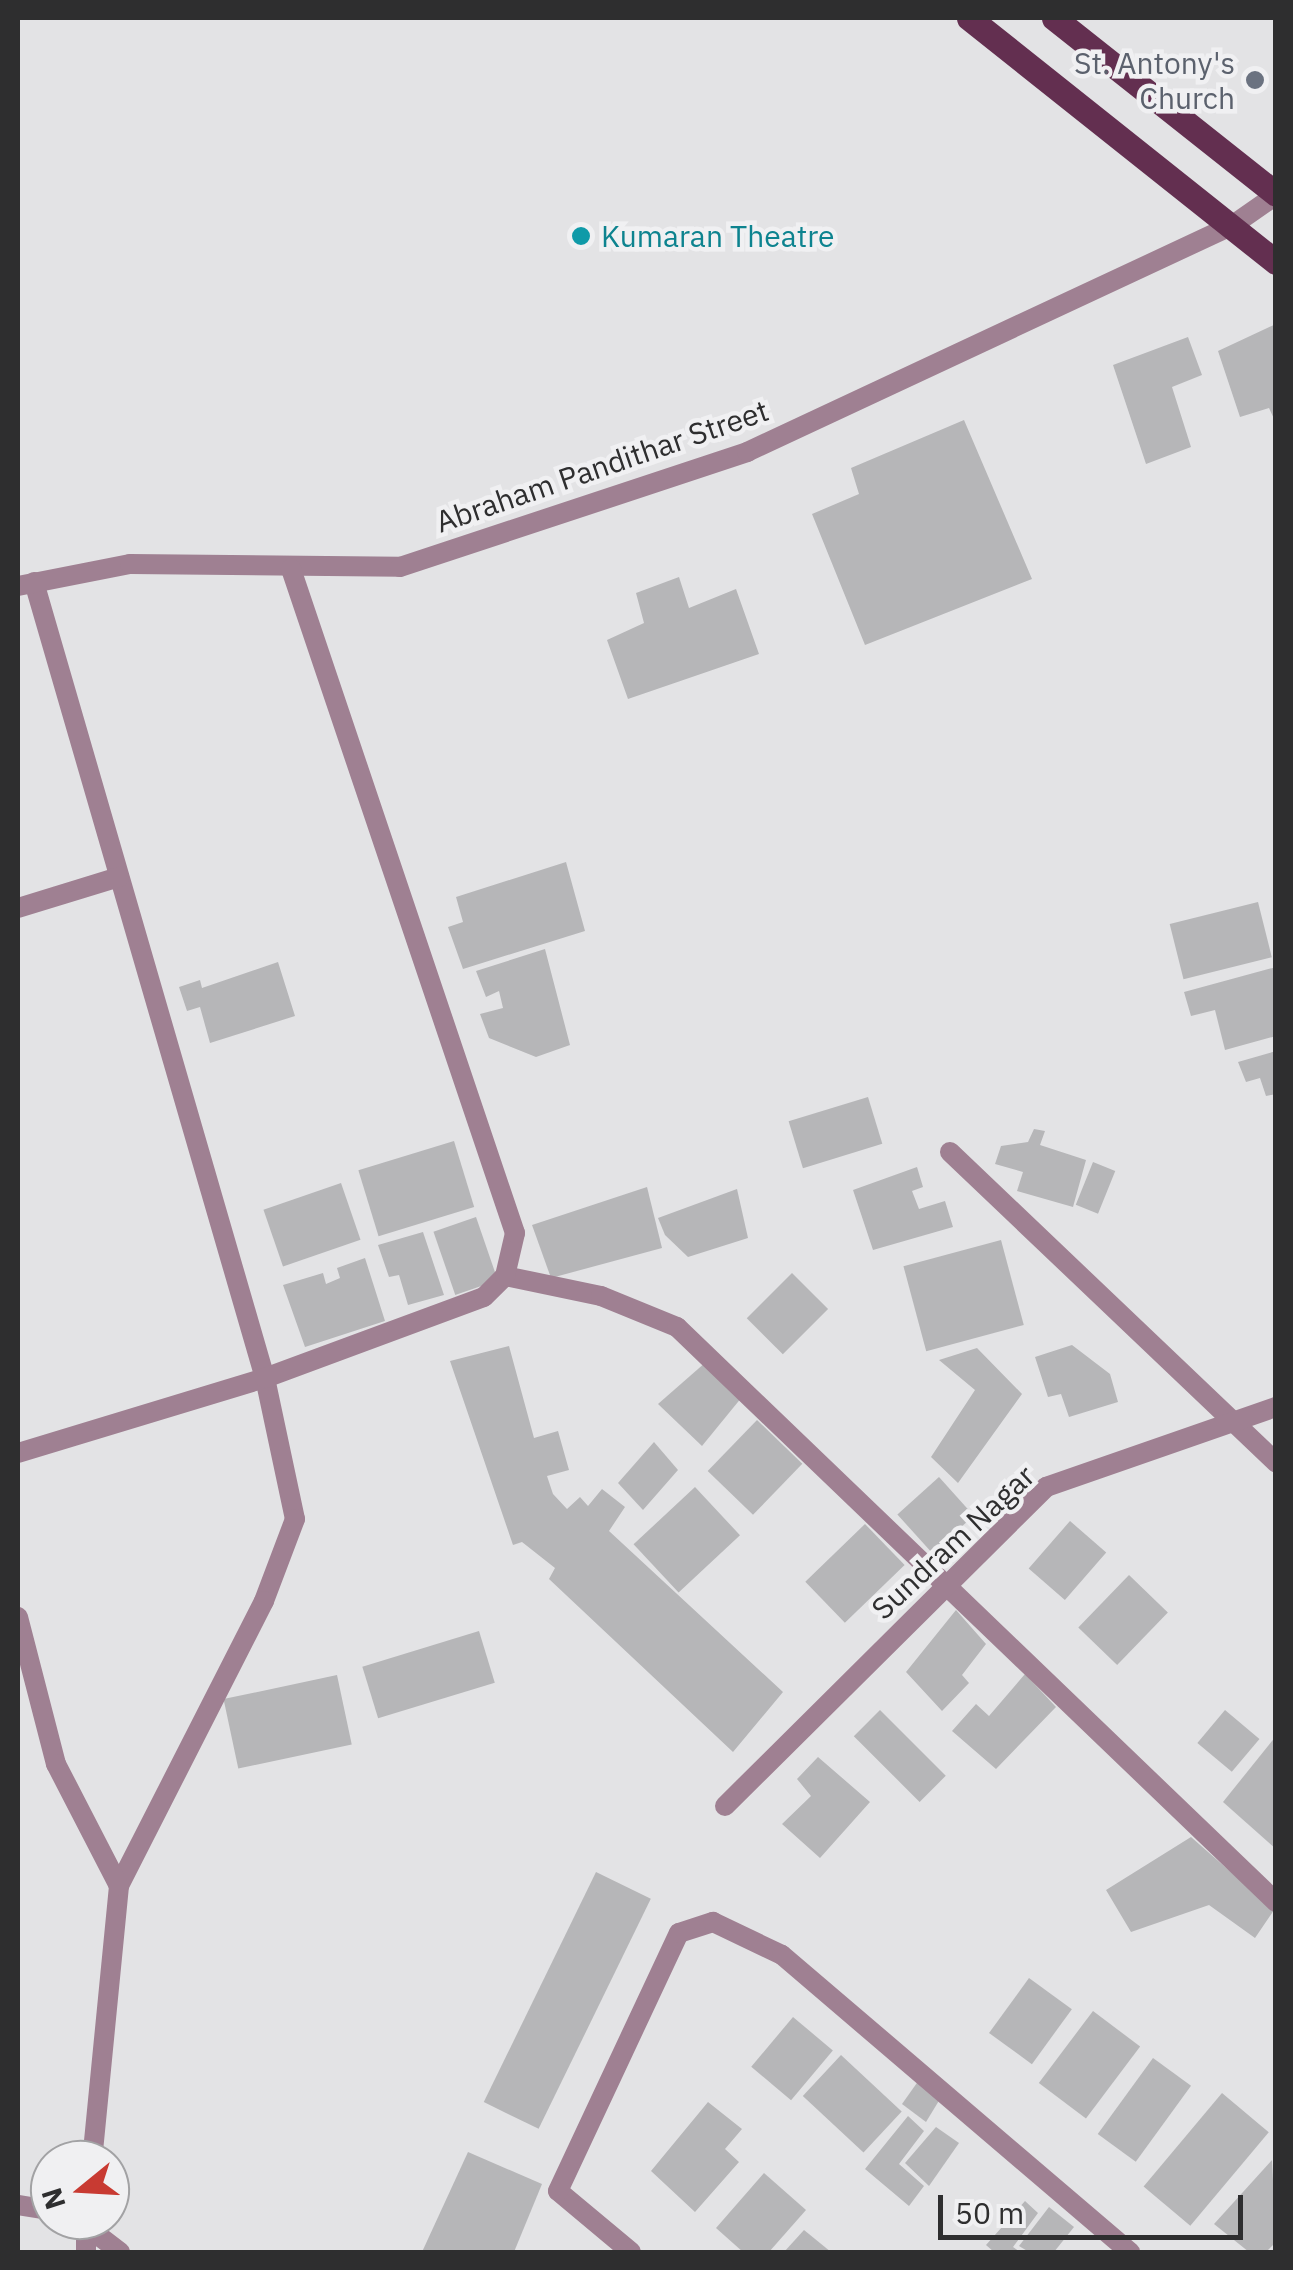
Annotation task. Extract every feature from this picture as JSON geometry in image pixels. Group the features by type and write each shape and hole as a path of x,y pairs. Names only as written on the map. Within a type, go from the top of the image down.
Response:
{"main road":[{"path":"969,18 1276,262"},
{"path":"1054,18 1276,194"}],"street":[{"name":"Abraham Pandithar Street","path":"26,584 130,564 400,568 747,452 1233,225 1276,194"},
{"path":"18,1453 266,1378 484,1297 506,1276 515,1234 290,568"},
{"path":"26,584 120,877 266,1378 296,1519 264,1602 120,1886 94,2140"},
{"path":"18,908 120,877"},
{"path":"950,1152 1229,1422 1276,1462"},
{"path":"506,1276 602,1296 677,1327 1276,1902"},
{"name":"Sundram Nagar","path":"725,1806 1046,1487 1276,1407"},
{"path":"18,1617 56,1764 120,1886"},
{"path":"631,2252 558,2190 679,1934 713,1922 782,1956 1130,2252"}],"building":[{"path":"1276,324 1276,423 1269,408 1240,417 1218,351"},
{"path":"1188,337 1202,375 1172,387 1191,447 1146,464 1113,365"},
{"path":"964,420 1032,579 865,645 812,514 859,494 851,468"},
{"path":"679,577 689,608 736,589 759,654 628,699 607,640 644,623 636,593"},
{"path":"566,862 585,931 463,969 448,927 463,922 456,897"},
{"path":"1258,902 1272,957 1183,979 1170,924"},
{"path":"545,949 570,1045 536,1057 489,1038 480,1014 503,1008 499,991 486,997 476,971"},
{"path":"278,962 295,1016 210,1043 200,1007 187,1011 179,987 200,980 202,988"},
{"path":"1276,967 1276,1036 1225,1050 1215,1010 1191,1016 1184,992"},
{"path":"1276,1051 1276,1094 1266,1096 1260,1078 1246,1082 1238,1062"},
{"path":"868,1097 882,1144 803,1168 789,1121"},
{"path":"1034,1129 1045,1131 1040,1145 1086,1160 1073,1207 1017,1191 1023,1172 995,1164 1001,1146 1028,1142"},
{"path":"454,1141 474,1207 379,1236 358,1170"},
{"path":"1093,1162 1115,1171 1098,1214 1076,1205"},
{"path":"917,1167 923,1187 912,1191 919,1209 945,1201 953,1227 873,1250 853,1190"},
{"path":"341,1183 361,1240 283,1266 263,1210"},
{"path":"647,1187 662,1248 551,1278 532,1225"},
{"path":"737,1189 748,1238 688,1257 665,1235 658,1218"},
{"path":"476,1217 498,1280 455,1295 433,1232"},
{"path":"423,1232 444,1295 408,1305 399,1275 389,1277 378,1245"},
{"path":"1001,1240 1024,1325 926,1351 903,1266"},
{"path":"365,1258 385,1321 305,1347 283,1285 323,1273 326,1284 340,1278 337,1268"},
{"path":"792,1273 828,1309 783,1354 747,1318"},
{"path":"1072,1345 1110,1374 1118,1402 1069,1417 1061,1394 1048,1397 1035,1357"},
{"path":"509,1346 534,1438 558,1431 569,1470 547,1476 553,1494 567,1509 580,1497 588,1506 602,1489 625,1507 609,1531 783,1692 733,1752 549,1579 555,1568 522,1542 513,1545 450,1361"},
{"path":"977,1348 1022,1394 958,1483 931,1457 975,1390 939,1360"},
{"path":"706,1362 742,1397 702,1446 658,1404"},
{"path":"757,1420 802,1464 753,1515 708,1471"},
{"path":"654,1442 678,1470 643,1510 618,1483"},
{"path":"939,1477 974,1516 932,1553 897,1514"},
{"path":"695,1487 740,1535 679,1593 634,1544"},
{"path":"1070,1521 1106,1552 1065,1600 1029,1569"},
{"path":"865,1524 905,1565 845,1623 805,1582"},
{"path":"1129,1575 1168,1613 1117,1665 1078,1628"},
{"path":"956,1610 986,1644 962,1675 969,1683 942,1711 906,1672"},
{"path":"479,1631 495,1683 378,1718 362,1667"},
{"path":"1025,1674 1056,1707 996,1769 952,1731 976,1704 989,1716"},
{"path":"337,1675 352,1744 238,1769 224,1699"},
{"path":"880,1710 946,1776 920,1802 854,1736"},
{"path":"1225,1710 1259,1739 1232,1772 1197,1743"},
{"path":"1276,1736 1276,1849 1223,1802"},
{"path":"818,1757 870,1802 820,1858 782,1824 811,1796 797,1779"},
{"path":"1191,1837 1274,1910 1255,1938 1209,1905 1131,1932 1106,1890"},
{"path":"596,1872 651,1899 539,2129 484,2102"},
{"path":"1029,1978 1072,2009 1032,2064 989,2033"},
{"path":"1093,2011 1140,2047 1086,2118 1039,2083"},
{"path":"793,2017 833,2050 791,2100 751,2067"},
{"path":"841,2055 902,2112 864,2153 803,2096"},
{"path":"1153,2058 1191,2086 1136,2162 1098,2134"},
{"path":"919,2080 940,2099 926,2122 902,2104"},
{"path":"1222,2093 1269,2132 1190,2226 1144,2186"},
{"path":"708,2102 742,2129 725,2149 739,2162 695,2212 651,2171"},
{"path":"908,2116 924,2131 899,2164 924,2186 909,2206 865,2169"},
{"path":"936,2127 959,2143 929,2186 905,2163"},
{"path":"468,2152 542,2184 514,2252 422,2252"},
{"path":"1272,2160 1276,2242 1266,2252 1249,2252 1214,2224"},
{"path":"764,2173 806,2210 769,2252 743,2252 716,2228"},
{"path":"1025,2201 1038,2213 1013,2247 1020,2252 994,2252 986,2245"},
{"path":"1049,2207 1074,2227 1054,2252 1029,2252 1019,2246"},
{"path":"804,2230 831,2252 784,2252"}],"place":[{"name":"St. Antony's Church","path":"1255,80"},
{"name":"Kumaran Theatre","path":"581,236"}]}
